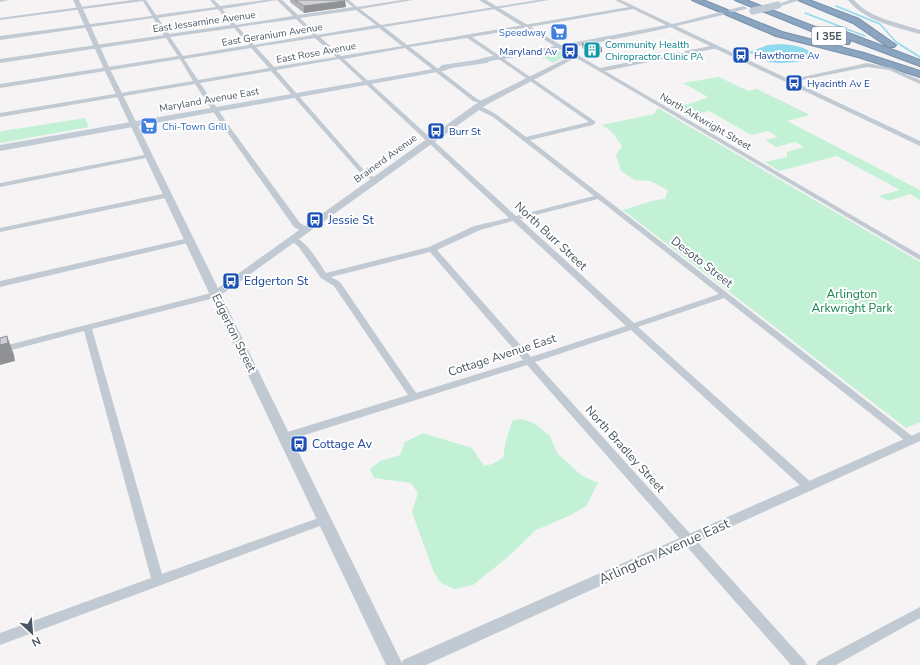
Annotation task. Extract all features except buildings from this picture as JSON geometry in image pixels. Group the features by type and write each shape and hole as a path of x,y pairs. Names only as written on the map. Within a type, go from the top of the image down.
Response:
{"highway":[{"path":"696,0 779,34 861,55 920,74"},
{"name":"I 35E","path":"757,0 920,63"},
{"path":"802,0 856,21 880,38 920,58"},
{"name":"I 35E","path":"741,4 920,71"}],"main road":[{"path":"730,14 741,4 773,0"},
{"path":"730,14 752,12 797,0"},
{"name":"Maryland Avenue East","path":"0,148 435,69 525,55 730,14"}],"street":[{"path":"0,1 7,0"},
{"name":"Edgerton Street","path":"76,0 133,124 394,665"},
{"path":"0,19 143,0 198,81 215,109 297,225 306,230"},
{"path":"212,0 251,47 366,176 375,179"},
{"path":"0,38 275,0"},
{"name":"North Burr Street","path":"279,0 631,327 808,487"},
{"name":"Desoto Street","path":"346,0 475,100 479,105 726,295 916,438"},
{"name":"East Jessamine Avenue","path":"0,61 411,0"},
{"name":"North Arkwright Street","path":"482,0 920,258"},
{"name":"East Geranium Avenue","path":"0,86 547,0"},
{"path":"618,0 676,26 716,47 920,144"},
{"path":"856,2 868,11 920,32"},
{"name":"East Rose Avenue","path":"0,115 634,8"},
{"path":"468,36 593,122 591,124 525,139"},
{"path":"599,70 716,47"},
{"name":"Brainerd Avenue","path":"215,295 479,105 576,56"},
{"path":"787,81 856,66 871,65 890,69 920,82"},
{"path":"0,185 149,156"},
{"path":"0,230 167,195"},
{"path":"324,276 432,249 477,228 599,197"},
{"path":"293,239 301,244 324,276 336,284 414,397"},
{"path":"0,284 189,240"},
{"name":"North Bradley Street","path":"432,249 529,361 800,665"},
{"path":"0,350 215,295"},
{"name":"Cottage Avenue East","path":"285,437 529,361 726,295"},
{"path":"87,327 158,581"},
{"name":"Arlington Avenue East","path":"409,665 916,438"},
{"path":"0,639 324,520"},
{"path":"823,665 920,612"}],"green space":[{"path":"560,51 568,55 553,63 539,55"},
{"path":"719,77 748,91 757,89 810,115 787,121 920,190 920,200 910,194 888,201 879,196 900,190 837,156 779,171 765,162 787,157 787,152 804,147 795,142 776,147 765,140 778,137 768,131 751,135 709,111 686,116 671,108 708,97 683,83"},
{"name":"Arlington Arkwright Park","path":"658,108 920,262 920,422 906,428 623,210 665,199 668,190 650,181 635,180 621,171 616,155 622,146 612,132 602,125 654,114"},
{"path":"85,118 89,127 0,143 0,132 3,131"},
{"path":"522,419 534,423 550,436 557,453 581,475 598,483 586,506 571,515 536,530 509,556 473,585 455,589 441,583 434,573 412,512 418,493 411,483 374,478 370,469 380,461 400,455 405,442 423,433 472,448 484,466 492,464 503,458 506,440 513,420"}],"water":[{"path":"780,44 802,47 812,55 809,58 796,62 774,63 763,60 763,57 749,52 768,45"}],"waterway":[{"path":"836,6 880,24 896,42 920,57"},
{"path":"805,13 865,36"}],"place":[{"name":"Speedway","path":"559,32"},
{"name":"Community Health Chiropractor Clinic PA","path":"592,50"},
{"name":"Maryland Av","path":"570,51"},
{"name":"Hawthorne Av","path":"741,55"},
{"name":"Hyacinth Av E","path":"794,83"},
{"name":"Chi-Town Grill","path":"149,126"},
{"name":"Burr St","path":"436,131"},
{"name":"Jessie St","path":"315,220"},
{"name":"Edgerton St","path":"231,281"},
{"name":"Cottage Av","path":"299,444"}]}
